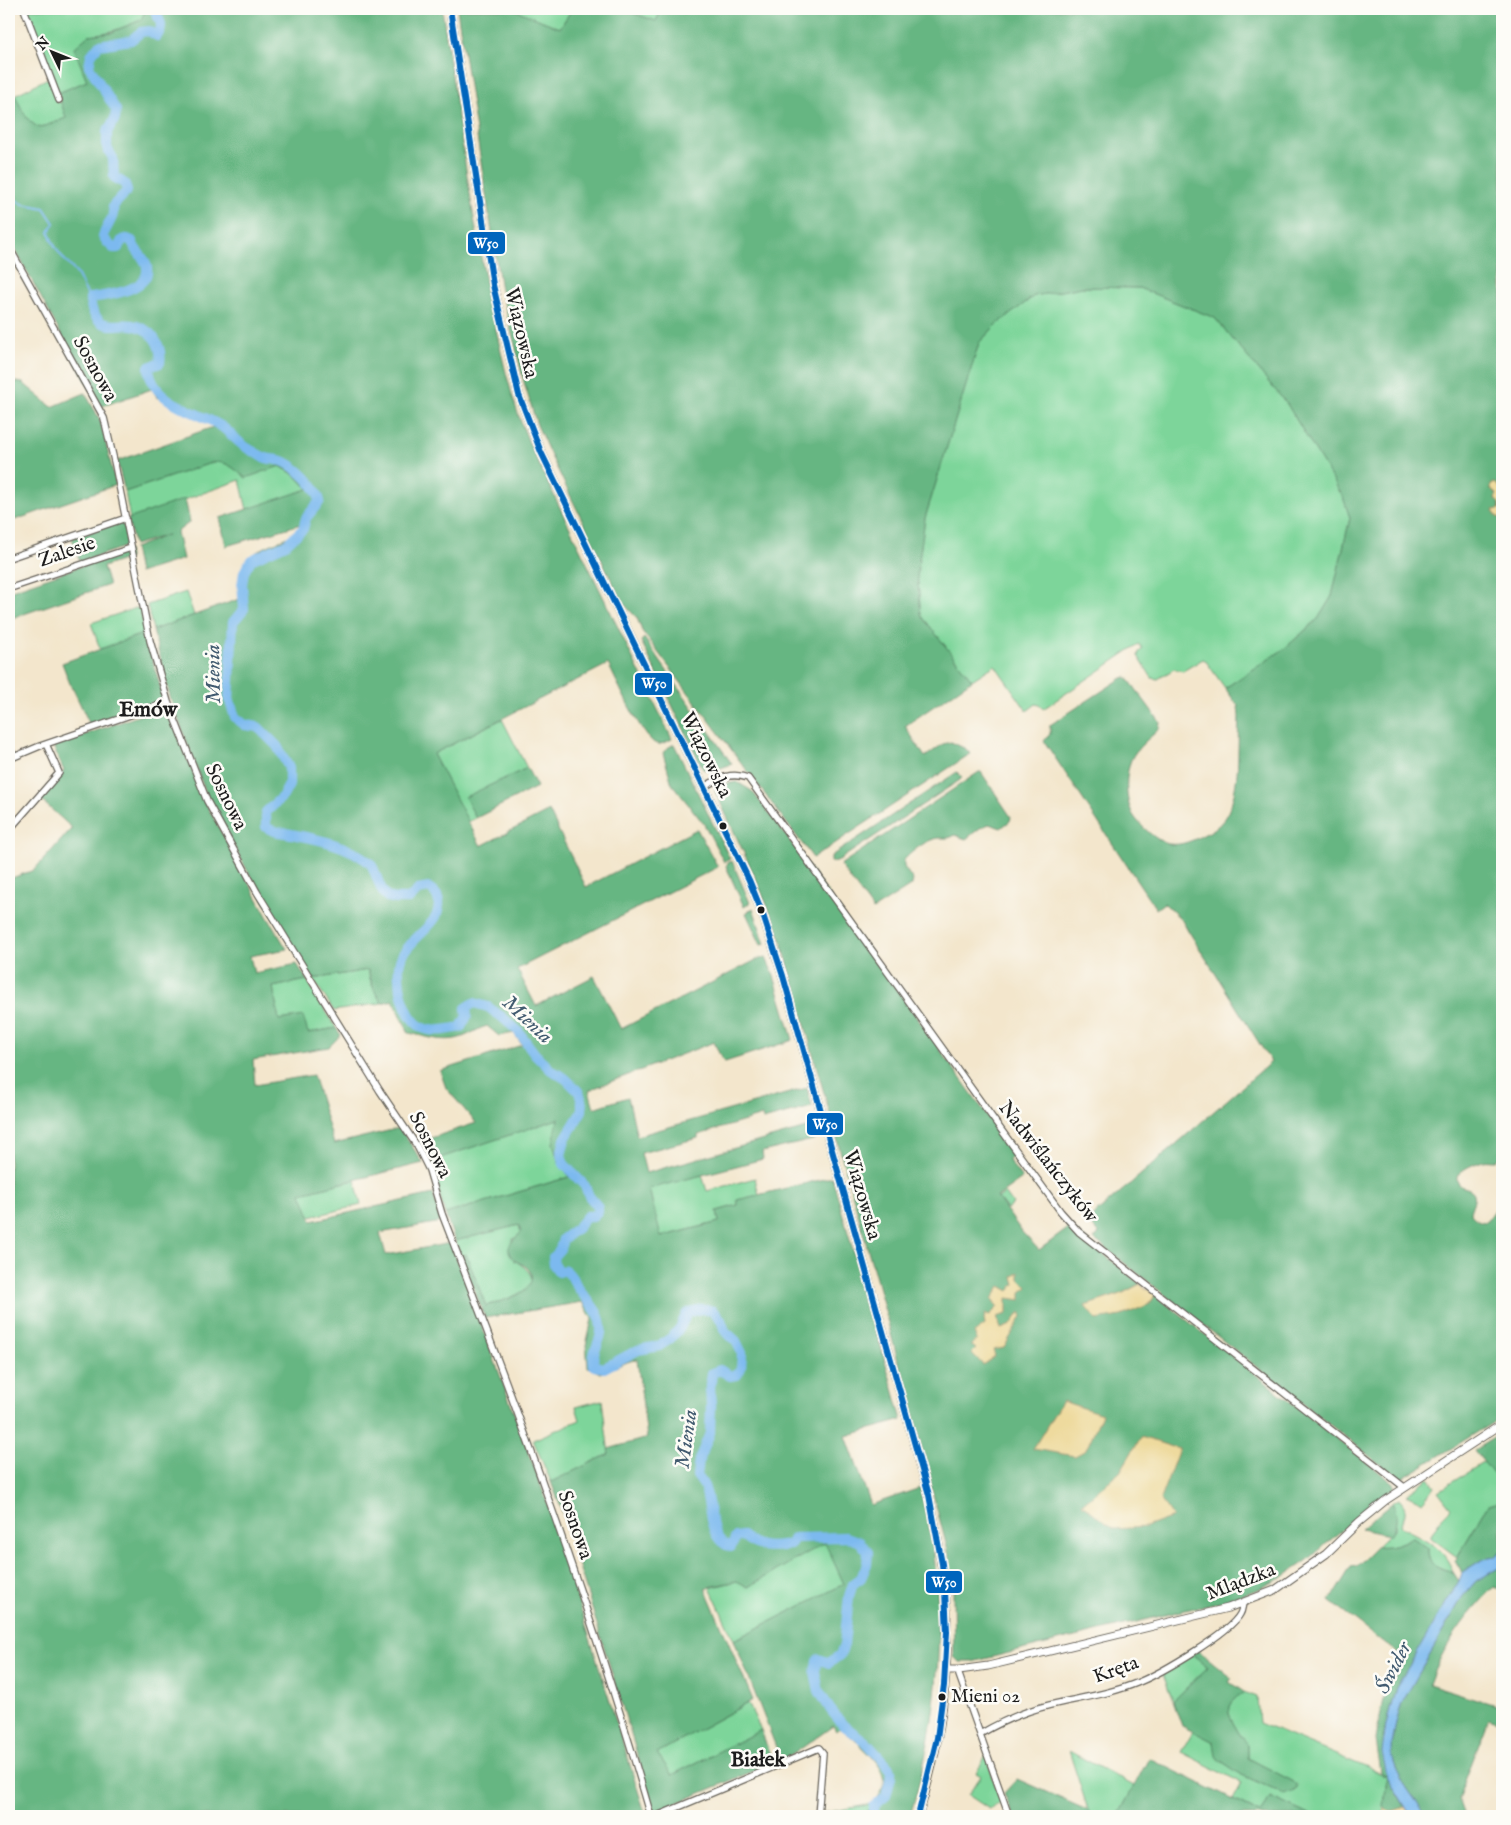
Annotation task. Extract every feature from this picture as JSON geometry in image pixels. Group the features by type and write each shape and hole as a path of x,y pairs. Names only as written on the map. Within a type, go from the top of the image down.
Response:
{"main road":[{"name":"Wiązowska","path":"450,9 493,285 523,408 540,452 749,880 762,912 929,1495 940,1553 946,1605 946,1670 940,1724 930,1775 918,1816"}],"street":[{"path":"24,9 59,100"},
{"name":"Sosnowa","path":"9,247 104,418 150,641 168,702 207,801 257,892 417,1146 429,1170 442,1214 554,1511 637,1766 651,1816"},
{"path":"9,558 126,518"},
{"name":"Zalesie","path":"14,588 131,548"},
{"path":"9,747 11,757 168,702"},
{"path":"9,830 59,773 46,744"},
{"name":"Nadwiślańczyków","path":"704,787 720,778 728,776 740,775 748,778 1061,1212 1079,1232 1404,1487"},
{"name":"Mlądzka","path":"946,1670 959,1670 996,1664 1218,1610 1243,1603 1275,1590 1326,1554 1359,1522 1404,1487 1502,1424"},
{"name":"Kręta","path":"980,1734 994,1725 1025,1712 1049,1705 1096,1696 1139,1682 1216,1637 1233,1623 1240,1614 1243,1603"},
{"path":"959,1670 959,1675 1009,1816"},
{"path":"658,1816 819,1748 823,1752 818,1816"}],"green space":[{"path":"26,9 146,9 141,20 116,30 89,35 87,81 58,93"},
{"path":"146,9 442,9 478,243 502,355 516,408 536,458 672,739 659,744 651,740 637,721 608,664 433,754 481,846 549,811 586,887 697,829 718,867 517,969 536,1006 594,976 621,1029 760,958 766,958 774,976 793,1040 725,1062 722,1060 714,1042 589,1090 594,1108 628,1097 637,1136 807,1088 812,1107 763,1120 762,1116 698,1135 698,1138 641,1153 646,1173 817,1125 821,1138 762,1152 763,1159 649,1189 661,1237 719,1222 717,1211 738,1205 737,1200 832,1177 902,1420 846,1436 871,1505 920,1488 934,1555 939,1621 936,1687 926,1752 910,1816 869,1816 868,1811 883,1787 884,1777 876,1761 869,1753 841,1728 836,1731 833,1726 792,1755 781,1760 734,1640 844,1584 825,1543 748,1587 737,1581 705,1588 753,1700 657,1753 672,1775 761,1730 773,1763 655,1812 560,1505 551,1482 609,1454 608,1449 647,1438 637,1359 600,1373 588,1367 586,1345 592,1319 583,1302 485,1318 461,1256 466,1254 486,1306 519,1294 530,1284 531,1275 524,1265 516,1261 509,1254 511,1243 521,1233 519,1225 455,1241 445,1214 569,1177 558,1161 553,1143 558,1119 434,1160 422,1141 476,1123 446,1088 440,1071 522,1045 514,1033 499,1036 487,1026 465,1036 444,1040 409,1033 393,1000 382,1003 374,990 368,970 313,979 268,908 208,799 170,697 153,630 242,598 240,579 244,566 251,557 288,537 301,524 226,546 220,518 308,489 295,475 280,466 246,478 230,466 217,462 125,492 117,461 216,426 157,397 152,389 100,407 9,238 9,99 15,95 28,119 40,128 66,118 58,93 87,81 74,48 89,35 112,32 141,20"},
{"path":"457,9 513,9 560,28 572,9 621,9 656,21 662,9 1502,9 1502,489 1495,483 1491,485 1491,489 1497,494 1495,499 1499,503 1500,510 1496,514 1497,517 1502,518 1502,1155 1495,1161 1483,1161 1470,1166 1460,1172 1457,1180 1461,1186 1473,1192 1474,1199 1470,1213 1480,1221 1487,1221 1502,1200 1502,1417 1400,1480 1094,1239 1099,1233 1087,1221 1271,1062 1181,919 1164,903 1156,909 1044,741 1050,734 1050,725 1122,678 1127,677 1160,722 1159,729 1136,751 1129,766 1127,794 1132,813 1153,836 1169,844 1183,843 1197,838 1211,831 1223,820 1231,803 1236,779 1239,717 1238,706 1225,688 1284,649 1318,619 1332,596 1350,518 1343,497 1287,404 1215,318 1139,288 1082,287 1034,296 995,326 979,343 925,518 917,574 921,615 972,680 905,726 925,757 943,744 951,742 966,749 970,754 813,858 642,631 637,618 622,602 537,425 525,386 501,290"},
{"path":"513,9 572,9 560,28"},
{"path":"621,9 662,9 656,21"},
{"path":"48,78 58,103 61,102 67,118 40,128 28,119 15,95"},
{"path":"1082,287 1139,288 1215,318 1287,404 1343,497 1350,518 1332,596 1318,619 1284,649 1225,688 1203,659 1183,671 1174,669 1158,679 1152,678 1138,656 1139,652 1143,649 1139,644 1043,709 1036,704 1027,711 995,665 972,680 921,615 917,574 925,518 979,343 995,326 1034,296"},
{"path":"9,381 23,383 52,407 85,393 100,420 116,485 9,522"},
{"path":"220,461 246,477 280,466 295,475 309,489 247,510 240,480 130,519 125,492"},
{"path":"185,499 190,522 177,532 183,559 139,573 134,548 167,535 134,545 128,519"},
{"path":"123,521 127,546 80,562 72,538"},
{"path":"128,550 129,558 103,567 109,585 9,619 9,591"},
{"path":"186,592 194,615 153,630 147,605"},
{"path":"136,608 140,609 145,633 100,649 91,623"},
{"path":"145,633 164,700 90,725 72,689 62,663"},
{"path":"644,638 732,764 712,771 703,769 641,641"},
{"path":"166,706 205,802 287,949 250,956 254,973 297,964 307,980 273,987 279,1020 303,1016 308,1033 336,1028 341,1035 329,1047 253,1060 255,1085 313,1075 334,1144 400,1128 423,1163 301,1193 312,1221 433,1194 441,1222 380,1233 386,1255 451,1243 547,1502 646,1816 9,1816 9,879 34,870 72,828 40,799 64,771 53,746"},
{"path":"502,719 527,768 466,797 476,818 468,822 433,754"},
{"path":"674,744 730,859 724,862 704,824 672,784 663,753"},
{"path":"527,768 537,787 476,818 465,797"},
{"path":"957,772 962,777 960,780 839,860 831,863 831,856"},
{"path":"981,772 1011,817 1010,821 1001,828 989,824 980,828 966,839 955,835 949,838 934,839 920,846 904,860 904,867 913,880 912,885 873,910 840,865"},
{"path":"737,782 752,791 785,834 1015,1154 1008,1159 1022,1179 997,1197 1022,1232 1039,1250 1070,1227 1140,1284 1121,1294 1086,1306 1150,1304 1155,1295 1393,1483 1394,1487 1361,1513 1308,1560 1283,1577 1261,1588 1231,1599 972,1662 959,1662 954,1657 953,1592 949,1555 882,1300 780,936 715,791 717,785"},
{"path":"732,861 750,903 744,907 726,866"},
{"path":"753,908 765,944 761,945 746,913"},
{"path":"368,970 373,987 382,1003 334,1011 313,979"},
{"path":"307,980 336,1028 308,1033 279,1021 273,987"},
{"path":"558,1119 558,1161 569,1177 445,1214 430,1161"},
{"path":"702,1175 707,1191 755,1178 759,1195 737,1200 738,1205 717,1211 719,1222 660,1237 649,1188"},
{"path":"355,1180 361,1205 310,1217 300,1193"},
{"path":"1005,1193 1013,1204 1007,1209 998,1198"},
{"path":"519,1225 521,1233 512,1240 514,1260 526,1269 531,1277 530,1284 517,1295 486,1306 466,1255 461,1256 455,1241"},
{"path":"602,1400 609,1454 551,1482 533,1440 580,1420 576,1407"},
{"path":"1502,1433 1502,1485 1474,1450"},
{"path":"1484,1462 1502,1485 1502,1501 1488,1505 1457,1557 1430,1537 1441,1518 1451,1508 1438,1491"},
{"path":"1429,1478 1435,1486 1423,1502 1406,1494"},
{"path":"1399,1499 1405,1511 1400,1525 1439,1550 1453,1572 1434,1565 1429,1559 1428,1548 1413,1538 1391,1546 1377,1546 1395,1528 1395,1508 1392,1503"},
{"path":"1502,1501 1502,1550 1494,1557 1484,1559 1462,1573 1455,1561 1488,1505"},
{"path":"1392,1503 1396,1511 1396,1520 1394,1528 1389,1535 1361,1529"},
{"path":"1413,1538 1428,1548 1429,1559 1434,1565 1453,1572 1459,1581 1396,1688 1383,1740 1387,1776 1381,1773 1376,1740 1386,1691 1405,1659 1330,1601 1351,1567 1357,1566 1377,1546 1391,1546"},
{"path":"825,1542 844,1584 734,1640 710,1588 737,1581 748,1587"},
{"path":"1502,1566 1502,1591 1495,1587 1465,1620 1448,1644 1429,1684 1502,1707 1502,1723 1489,1718 1458,1799 1464,1816 1428,1816 1406,1786 1393,1761 1393,1741 1398,1715 1402,1703 1463,1596 1476,1581"},
{"path":"1198,1650 1232,1678 1229,1682 1244,1692 1230,1704 1229,1712 1232,1722 1248,1744 1248,1758 1294,1782 1297,1789 1284,1794 1242,1775 1218,1759 1214,1742 1182,1726 1173,1701 1208,1667 1192,1654"},
{"path":"1192,1654 1208,1667 1173,1701 1162,1672"},
{"path":"1244,1692 1257,1697 1259,1723 1387,1776 1383,1816 1311,1816 1270,1797 1262,1814 1233,1800 1242,1783 1181,1752 1193,1731 1214,1742 1218,1759 1242,1775 1284,1794 1294,1782 1248,1758 1248,1744 1232,1722 1229,1712 1230,1704 1233,1700"},
{"path":"748,1703 761,1730 672,1775 657,1753"},
{"path":"1069,1751 1134,1786 1118,1816 1090,1816"},
{"path":"986,1756 1001,1803 989,1809 968,1795 981,1776 976,1773"},
{"path":"1149,1758 1261,1814 1270,1797 1311,1816 1118,1816"},
{"path":"1387,1776 1405,1807 1390,1812 1384,1807"},
{"path":"1017,1779 1089,1811 1090,1816 1013,1816 1004,1793"},
{"path":"873,1804 868,1811 869,1816 822,1816 822,1813"}],"sand":[{"path":"1495,483 1502,489 1502,518 1497,517 1493,510 1500,509 1499,503 1495,499 1497,494 1491,489 1491,485"},
{"path":"1019,1272 1019,1279 1028,1287 1021,1292 1021,1300 1007,1298 1007,1314 997,1317 1001,1329 1011,1325 1020,1312 1022,1316 1004,1348 993,1350 995,1356 983,1365 972,1353 976,1349 971,1345 977,1340 974,1333 985,1325 985,1314 989,1316 998,1307 992,1300 1000,1286 1009,1291 1015,1284 1013,1277"},
{"path":"1140,1284 1155,1295 1150,1304 1121,1316 1096,1320 1085,1306 1121,1294"},
{"path":"1062,1401 1102,1414 1086,1450 1075,1456 1033,1449"},
{"path":"1141,1437 1179,1449 1160,1499 1173,1517 1146,1527 1114,1529 1082,1504 1120,1472"},
{"path":"1384,1807 1390,1812 1405,1807 1411,1816 1383,1816"}],"water":[{"path":"1502,1550 1502,1566 1476,1581 1463,1596 1402,1703 1393,1741 1393,1761 1406,1786 1428,1816 1411,1816 1387,1776 1382,1752 1386,1724 1396,1688 1462,1573 1484,1559 1494,1557"}],"waterway":[{"name":"Mienia","path":"154,9 161,26 157,36 149,31 141,32 131,40 99,45 91,55 89,66 116,110 115,119 107,132 107,148 113,158 114,177 125,184 127,191 113,206 112,218 103,236 113,248 118,248 122,240 132,241 145,261 147,273 144,280 137,286 106,296 90,298 90,302 94,314 101,322 108,325 139,327 154,338 160,350 160,363 149,367 151,379 165,397 175,404 219,425 259,455 268,459 283,461 290,465 311,483 318,495 320,501 306,518 303,529 286,544 251,560 244,572 242,585 244,609 233,622 229,699 235,717 245,725 258,727 277,746 289,768 289,785 283,796 266,812 266,827 275,831 343,847 362,857 372,865 383,892 389,898 409,899 418,890 429,888 432,890 438,899 437,914 431,924 404,953 399,966 402,996 406,1007 416,1023 423,1028 432,1030 461,1027 467,1016 466,1008 474,1003 488,1007 518,1031 535,1054 551,1070 566,1079 579,1092 582,1111 565,1139 561,1155 564,1164 585,1186 589,1196 598,1207 598,1211 593,1216 587,1216 577,1228 563,1239 560,1249 553,1257 554,1265 559,1272 565,1270 569,1274 598,1314 601,1333 594,1353 594,1366 604,1368 638,1350 659,1346 671,1338 680,1328 687,1313 701,1309 713,1311 721,1320 725,1331 736,1341 742,1353 741,1368 737,1375 730,1376 720,1370 712,1373 710,1433 699,1460 697,1476 704,1487 712,1523 718,1538 731,1547 736,1537 743,1536 759,1545 777,1547 790,1545 794,1538 846,1537 860,1542 868,1552 867,1564 861,1578 853,1584 849,1596 844,1645 840,1655 829,1663 817,1660 815,1672 819,1691 830,1709 843,1725 866,1742 891,1770 886,1796 874,1806 874,1816"},
{"path":"9,196 23,204 44,208 54,223 49,232 54,244 77,274 90,298"}],"transit line":[{"name":"W50","path":"450,9 493,285 519,395 541,452 749,880 762,912 783,976 929,1495 942,1564 947,1632 944,1685 937,1738 918,1816"}],"place":[{"name":"Mieni 02","path":"942,1697"}],"district":[{"name":"Emów","path":"148,710"},
{"name":"Białek","path":"758,1760"}],"water label":[{"name":"Świder","path":"1394,1668"}]}
